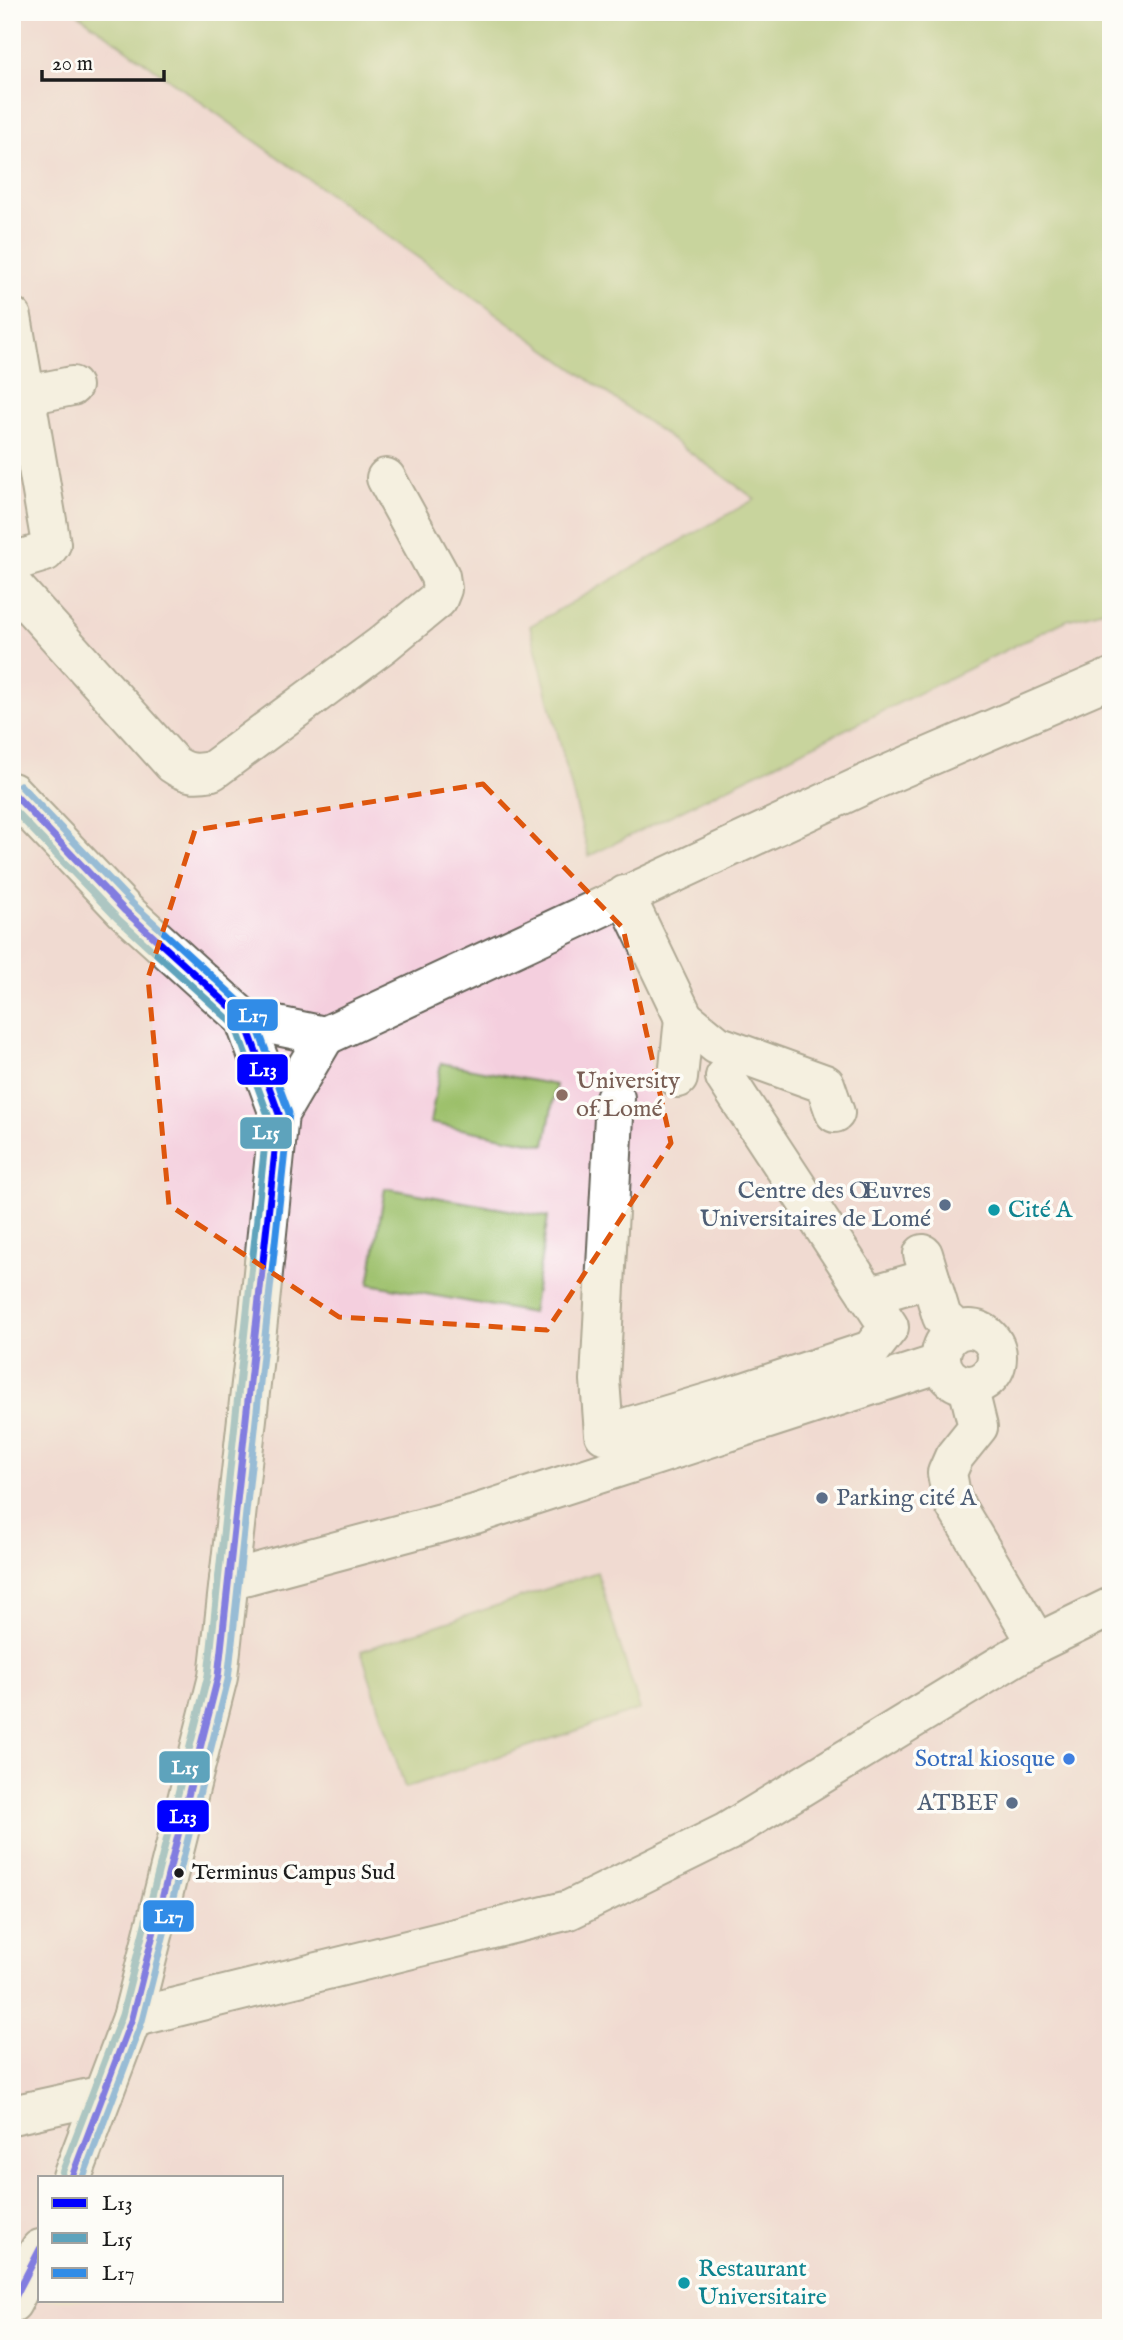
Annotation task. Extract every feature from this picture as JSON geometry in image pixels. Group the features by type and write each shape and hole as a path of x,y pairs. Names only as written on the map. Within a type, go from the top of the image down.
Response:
{"lane":[{"path":"12,317 23,406 27,483 51,544 46,552 12,562"},
{"path":"23,406 72,386"},
{"path":"12,585 173,764 183,771 196,774 212,771 382,645 438,599 442,589 440,576 386,478"},
{"path":"72,2176 132,2018 218,1677 279,1114 325,1036 872,781 1111,678"},
{"path":"12,792 125,911 244,1019 279,1114"},
{"path":"625,895 684,1018 717,1045 825,1084 835,1113"},
{"path":"678,1078 684,1018"},
{"path":"244,1019 325,1036"},
{"path":"615,1098 600,1380 604,1434 871,1350 889,1327 725,1077"},
{"path":"868,1296 927,1266 978,1427 954,1457 947,1473 952,1500 1037,1643"},
{"path":"229,1580 475,1514 955,1360"},
{"path":"132,2018 569,1910 727,1832 1037,1643 1111,1606"},
{"path":"12,2115 103,2095"},
{"path":"12,2303 38,2253"}],"highlighted area":[{"path":"483,784 623,928 671,1143 547,1330 339,1317 169,1205 148,978 195,830"}],"shaded area":[{"name":"University of Lomé","path":"12,12 1111,12 1111,2328 12,2328"}],"green space":[{"path":"75,12 1111,12 1111,608 1067,620 589,856 530,626 755,499"},
{"path":"441,1063 556,1085 545,1145 430,1123"},
{"path":"385,1188 548,1217 532,1313 369,1284"},
{"path":"597,1572 640,1709 405,1788 361,1651"}],"transit line":[{"name":"L17","path":"20,785 132,903 252,1013 289,1113 228,1680 142,2021 83,2176"},
{"name":"L13","path":"12,792 125,911 244,1019 279,1114 218,1677 132,2018 72,2176"},
{"name":"L15","path":"12,808 118,919 235,1025 268,1115 208,1675 122,2015 62,2173"},
{"name":"L13","path":"12,2303 38,2253"}],"place":[{"name":"University of Lomé","path":"562,1095"},
{"name":"Centre des Œuvres Universitaires de Lomé","path":"945,1205"},
{"name":"Cité A","path":"994,1210"},
{"name":"Parking cité A","path":"822,1498"},
{"name":"Sotral kiosque","path":"1069,1759"},
{"name":"ATBEF","path":"1012,1803"},
{"name":"Terminus Campus Sud","path":"179,1873"},
{"name":"Restaurant Universitaire","path":"684,2283"}]}
